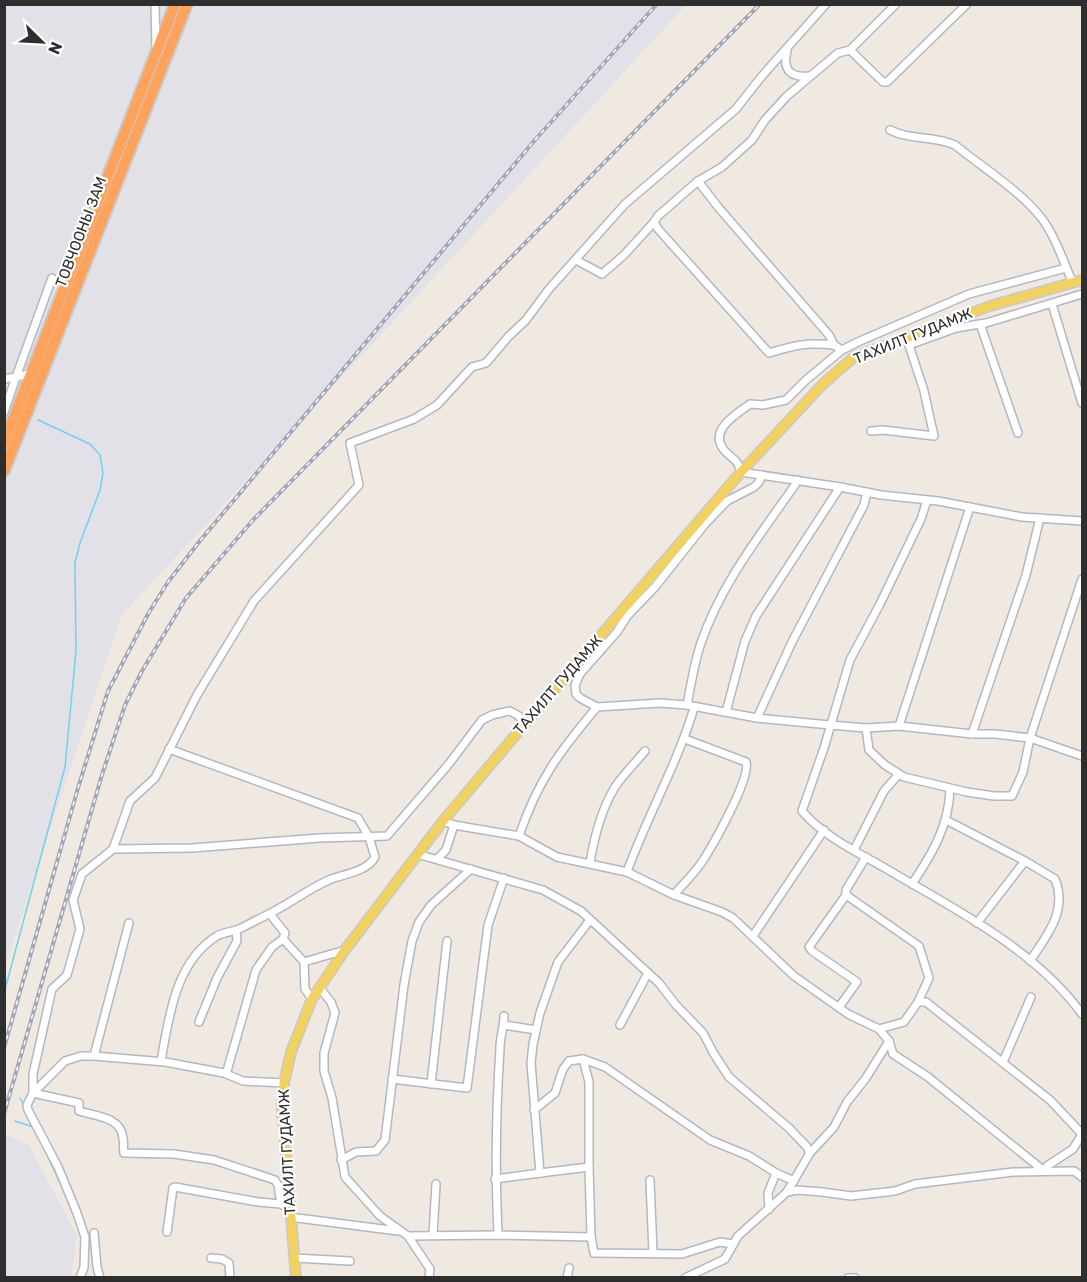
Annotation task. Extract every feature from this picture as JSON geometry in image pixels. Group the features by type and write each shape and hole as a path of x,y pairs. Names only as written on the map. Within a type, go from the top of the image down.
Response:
{"highway":[{"name":"ТОВЧООНЫ ЗАМ","path":"4,443 175,4"},
{"name":"ТОВЧООНЫ ЗАМ","path":"5,466 187,4"}],"main road":[{"name":"ТАХИЛТ ГУДАМЖ","path":"296,1278 287,1210 282,1107 284,1083 291,1052 319,987 417,854 524,725 582,664 741,472 823,384 854,357 907,341 990,306 1078,281"}],"street":[{"path":"155,4 156,55"},
{"path":"33,1093 33,1074 52,989 67,975 80,928 73,900 82,874 113,849 130,801 155,778 197,695 254,602 359,485 350,443 414,419 437,405 472,367 486,363 526,320 549,288 625,204 736,109 826,4"},
{"path":"576,260 602,274 624,255 658,216 698,181 722,167 752,141 765,120 787,96 838,53 850,50 896,4"},
{"path":"850,50 883,82 887,82 967,4"},
{"path":"788,49 786,64 791,73 799,77 810,76"},
{"path":"890,130 906,137 942,140 955,145 1027,202 1055,239 1066,268 1078,281"},
{"path":"698,181 830,335 834,345"},
{"path":"654,222 686,262 769,353 797,344 811,343 834,345 842,350"},
{"path":"1066,268 969,294 842,350 786,400 763,405 750,404 725,425 719,433 719,443 737,460 741,472 1040,519 1083,521"},
{"path":"4,412 52,278"},
{"path":"871,430 934,436 924,391 907,341 980,324 1083,294"},
{"path":"1052,304 1083,403"},
{"path":"980,324 1018,433"},
{"path":"4,379 32,373"},
{"path":"626,612 661,579 705,524 727,501 754,487 762,475"},
{"path":"627,872 645,824 685,739 701,643 719,600 750,548 797,480"},
{"path":"726,712 745,641 756,616 840,487"},
{"path":"757,718 792,642 864,505 867,492"},
{"path":"927,500 921,519 850,660 802,811 824,830 854,850 977,923 1030,961 1081,1008"},
{"path":"899,726 970,507"},
{"path":"972,734 1026,574 1040,519"},
{"path":"867,728 869,750 899,774 950,789 994,796 1012,796 1023,772 1030,738 1083,579"},
{"path":"582,664 575,685 576,694 597,707 660,703 757,718 830,726 867,728 899,726 972,734 995,734 1030,738 1083,756"},
{"path":"519,836 530,804 545,775 560,752 597,707"},
{"path":"113,849 192,848 319,838 387,836 448,765 482,720 510,711 519,716 524,725"},
{"path":"674,895 707,853 740,791 748,767 746,762 685,739"},
{"path":"161,1061 173,1000 179,982 190,963 208,942 220,934 236,930 270,914 314,887 351,873 375,857 369,837 358,818 169,749"},
{"path":"590,863 603,810 617,785 645,751"},
{"path":"854,850 884,791 899,774"},
{"path":"912,884 940,839 950,806 950,789"},
{"path":"946,820 1055,879 1060,903 1056,919 1030,961"},
{"path":"443,821 519,836 557,857 627,872 674,895 733,918 779,964 848,1014 879,1029 889,1041 893,1054 928,1077 1044,1171"},
{"path":"437,859 446,850 454,825"},
{"path":"753,936 824,830"},
{"path":"417,854 543,890 581,911 659,983 703,1033 729,1077 789,1128 807,1147 810,1154"},
{"path":"840,1007 857,982 809,947 846,895 846,890 866,857"},
{"path":"977,923 1025,861"},
{"path":"341,1160 356,1152 376,1151 385,1140 404,985 412,941 419,921 431,905 471,869"},
{"path":"392,1079 467,1088 488,925 504,879"},
{"path":"846,895 919,946 929,978 918,1002 904,1022 879,1029"},
{"path":"224,1073 229,1068 256,970 272,947 283,939 285,933 270,914"},
{"path":"540,1173 531,1063 536,1030 558,962 590,920"},
{"path":"94,1056 129,923"},
{"path":"200,1022 217,978 237,941 236,930"},
{"path":"283,939 304,962 305,989 312,999"},
{"path":"431,1084 447,941"},
{"path":"304,962 345,950"},
{"path":"620,1025 648,973"},
{"path":"319,987 331,1002 335,1013 324,1053 324,1071 332,1098 345,1177 380,1216 404,1233 430,1269 429,1278"},
{"path":"1003,1062 1032,997"},
{"path":"918,1002 926,1002 1003,1062 1050,1100 1082,1134 1073,1149 1047,1166 1044,1171"},
{"path":"498,1235 495,1179 500,1046 504,1016"},
{"path":"504,1025 536,1030"},
{"path":"685,1278 725,1259 738,1236 787,1192 810,1154 834,1128 847,1102 866,1078 889,1041"},
{"path":"80,1278 84,1267 85,1237 58,1167 27,1105 33,1093 65,1061 81,1056 161,1061 224,1073 243,1081 284,1083"},
{"path":"534,1110 555,1093 563,1069 569,1061 583,1059 605,1067 710,1140 749,1156 794,1181"},
{"path":"583,1059 589,1082 591,1237 594,1252 682,1254 720,1242 733,1244"},
{"path":"33,1093 79,1103 79,1111 110,1118 118,1126 123,1137 124,1153 174,1154 214,1160 275,1180 287,1210"},
{"path":"495,1179 589,1167"},
{"path":"787,1192 822,1191 851,1196 895,1191 915,1184 1013,1172 1083,1169"},
{"path":"1074,1171 1083,1176"},
{"path":"769,1209 768,1193 776,1173"},
{"path":"650,1180 653,1253"},
{"path":"433,1235 436,1184"},
{"path":"167,1232 175,1187 404,1233 591,1237"},
{"path":"94,1233 100,1278"},
{"path":"211,1258 222,1259 229,1263 230,1278"},
{"path":"294,1258 350,1261"},
{"path":"567,1278 569,1268"},
{"path":"848,1278 855,1278"}],"shaded area":[{"path":"5,5 686,5 121,616 5,966"},
{"path":"4,1134 29,1145 77,1236 71,1277 5,1277"}],"waterway":[{"path":"4,993 65,767 76,651 75,563 100,490 103,473 100,455 90,444 38,420"},
{"path":"20,1098 24,1105"},
{"path":"15,1121 33,1127"},
{"path":"43,1146 65,1194"}],"railway":[{"path":"4,1048 108,691 148,614 168,582 534,141 657,4"},
{"path":"4,1114 101,778 125,705 142,671 186,598 253,520 760,4"}]}
